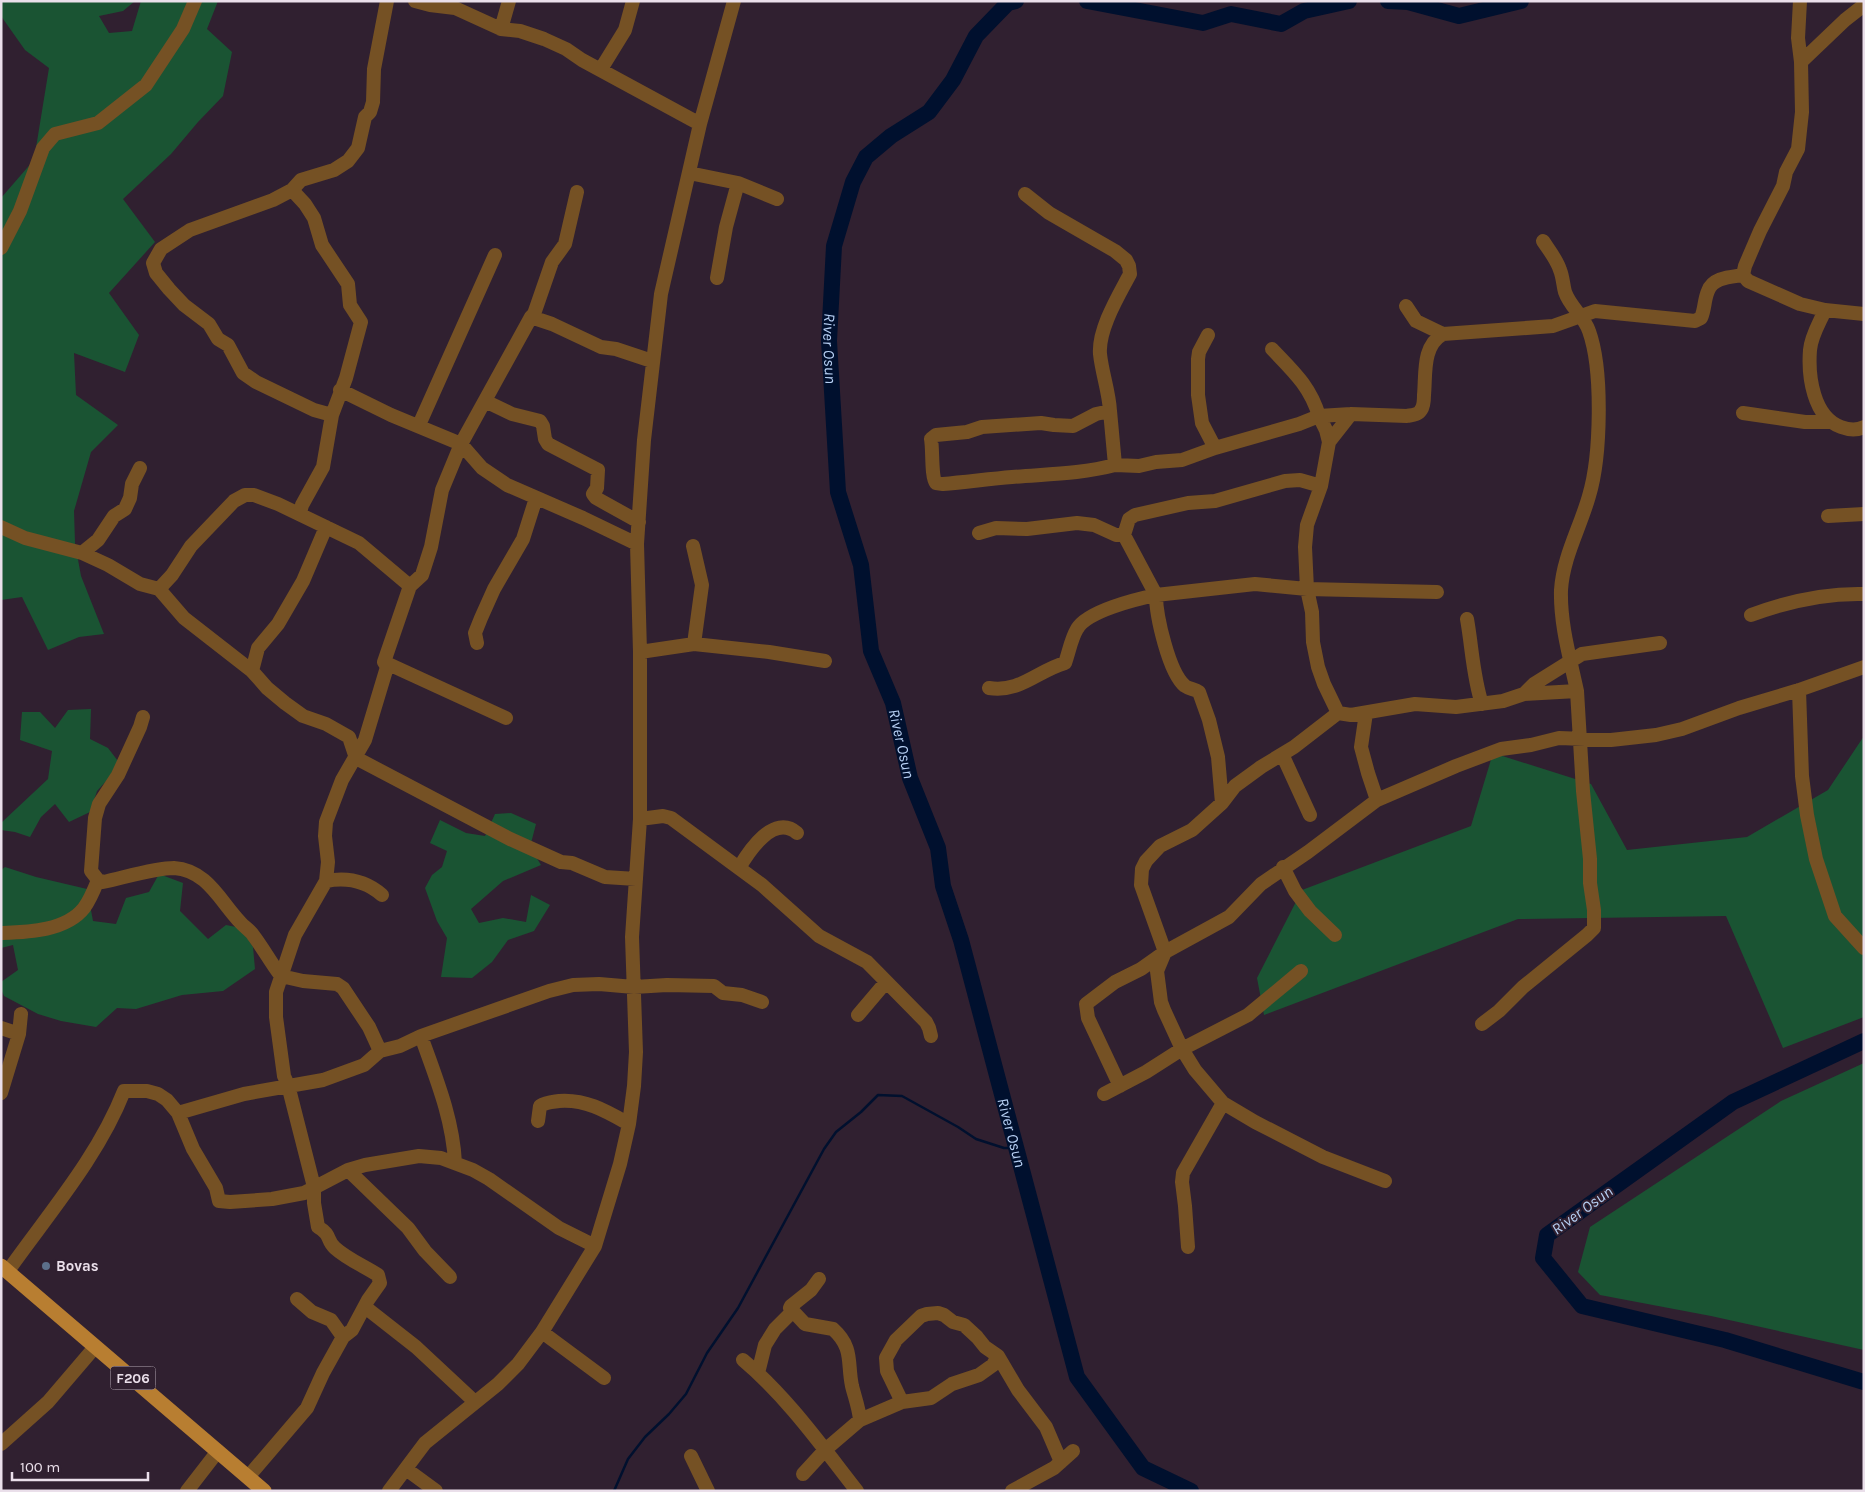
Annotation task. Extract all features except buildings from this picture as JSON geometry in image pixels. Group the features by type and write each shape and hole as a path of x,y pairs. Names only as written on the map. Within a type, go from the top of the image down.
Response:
{"main road":[{"name":"F206","path":"5,1269 264,1491"}],"street":[{"path":"1,248 20,211 43,148 55,134 98,123 146,85 183,29 195,1"},
{"path":"332,415 314,410 256,382 243,373 228,345 218,339 209,324 184,305 169,289 156,273 153,263 161,249 190,230 273,200 292,190 301,180 334,170 348,161 358,148 365,117 370,112 373,102 374,69 387,1"},
{"path":"415,1 455,8 501,29 520,31 544,39 601,68 700,124"},
{"path":"501,29 509,1"},
{"path":"601,68 625,30 633,1"},
{"path":"389,1491 425,1443 498,1384 518,1364 542,1332 595,1246 620,1164 629,1124 636,1052 632,937 640,819 638,544 644,440 661,294 700,124 734,1"},
{"path":"1743,276 1745,266 1760,231 1783,186 1786,172 1798,149 1802,112 1802,62 1798,38 1800,1"},
{"path":"1802,62 1845,20 1864,5"},
{"path":"689,173 738,183 777,198"},
{"path":"717,278 726,227 738,183"},
{"path":"292,190 305,204 314,218 322,245 348,284 350,305 361,322 353,354 332,415 323,467 299,513"},
{"path":"248,1477 307,1408 323,1373 344,1337 352,1330 368,1300 380,1283 378,1275 339,1252 332,1245 327,1232 318,1227 288,1085 284,1076 276,1017 276,992 295,935 326,881 328,862 325,836 326,822 342,780 356,758 368,731 387,667 384,662 410,586 422,575 431,547 442,490 461,444 531,316 534,314 552,262 565,244 577,192"},
{"path":"1025,194 1049,213 1115,251 1130,266 1130,274 1110,316 1101,343 1101,357 1109,396 1115,465"},
{"path":"1482,1024 1522,987 1594,928 1577,691 1561,611 1563,571 1592,485 1598,437 1599,405 1592,341 1588,329 1571,305 1565,292 1560,268 1543,240"},
{"path":"419,425 495,255"},
{"path":"1743,276 1748,281 1778,296 1825,310 1863,313"},
{"path":"1406,306 1416,321 1443,334 1553,326 1595,311 1695,321 1701,318 1708,291 1712,284 1722,278 1743,276"},
{"path":"1825,310 1811,343 1813,393 1822,412 1831,422 1846,429 1854,430 1864,427"},
{"path":"531,316 601,347 616,349 652,361"},
{"path":"1110,411 1096,414 1073,426 1041,423 982,427 967,432 936,435 931,439 934,458 933,479 936,484 950,484 1084,472 1115,465 1139,466 1156,462 1182,460 1215,448 1299,424 1319,416 1351,414 1416,415 1422,410 1427,353 1431,343 1443,334"},
{"path":"1208,335 1199,352 1198,395 1202,423 1215,448"},
{"path":"1272,349 1308,388 1326,430 1329,442 1321,486 1307,526 1307,589 1312,612 1313,642 1318,667 1338,713"},
{"path":"340,390 391,415 461,444 482,468 507,485 638,544"},
{"path":"485,401 512,414 540,421 544,426 545,439 548,444 598,470 597,488 593,494 596,498 639,522"},
{"path":"1743,413 1805,422 1831,422"},
{"path":"1329,442 1351,414"},
{"path":"82,553 98,540 114,516 124,509 130,498 132,484 140,468"},
{"path":"1222,803 1218,757 1209,720 1199,692 1186,687 1179,679 1169,657 1156,608 1156,595 1124,535 1129,519 1135,515 1188,504 1215,501 1284,481 1300,480 1321,486"},
{"path":"160,589 172,575 191,546 240,496 254,495 299,513 359,543 410,586"},
{"path":"477,643 475,633 481,618 494,589 523,539 536,498"},
{"path":"1828,516 1864,514"},
{"path":"979,532 996,528 1027,529 1077,523 1094,525 1116,535 1124,535"},
{"path":"1,526 26,538 82,553 108,565 140,584 160,589 184,618 252,671 267,688 303,716 326,724 349,737 356,758 510,839 561,862 572,863 605,877 636,879"},
{"path":"252,671 258,648 278,624 303,582 326,527"},
{"path":"693,546 702,585 694,644"},
{"path":"989,688 999,690 1010,688 1021,684 1048,668 1065,662 1078,627 1106,610 1134,599 1255,584 1307,589 1437,592"},
{"path":"1751,615 1776,606 1809,599 1864,594"},
{"path":"1467,619 1476,688 1482,704"},
{"path":"1524,694 1534,684 1571,663 1582,654 1660,643"},
{"path":"640,652 694,644 769,652 825,661"},
{"path":"384,662 506,718"},
{"path":"1120,1086 1088,1018 1086,1004 1115,982 1141,969 1165,952 1229,917 1261,884 1283,867 1308,852 1377,800 1456,766 1501,750 1559,738 1611,740 1656,735 1682,729 1864,667"},
{"path":"1799,690 1802,776 1807,815 1816,859 1834,916 1864,948"},
{"path":"1385,1181 1323,1157 1222,1103 1195,1070 1182,1049 1161,1002 1157,972 1165,952 1141,886 1142,869 1146,861 1160,846 1192,830 1222,803 1235,786 1261,767 1294,747 1338,713 1351,715 1415,704 1456,707 1502,701 1524,694 1577,691"},
{"path":"1366,713 1361,747 1377,800"},
{"path":"143,717 118,775 99,804 95,818 91,871 102,882 174,868 190,871 206,881 239,922 253,934 281,976 303,981 337,984 344,988 369,1027 380,1051"},
{"path":"1282,754 1310,814"},
{"path":"640,819 663,816 671,818 762,884 819,936 866,962 926,1022 930,1028 930,1036"},
{"path":"739,868 747,855 768,832 785,828 792,829 797,833"},
{"path":"1283,867 1295,891 1310,911 1335,935"},
{"path":"326,881 348,879 364,883 382,894"},
{"path":"1,933 55,926 71,920 84,909 93,894 98,880"},
{"path":"1104,1094 1182,1049 1248,1015 1301,970"},
{"path":"858,1015 886,982"},
{"path":"178,1112 244,1094 316,1081 346,1072 364,1065 380,1051 400,1046 421,1036 549,991 573,985 599,984 634,987 666,985 714,986 723,993 742,995 762,1002"},
{"path":"1,1093 19,1034 21,1014"},
{"path":"1,1028 19,1034"},
{"path":"421,1036 450,1123 455,1163"},
{"path":"5,1269 85,1166 117,1108 124,1091 147,1091 158,1094 167,1100 178,1112 193,1148 216,1188 219,1200 230,1202 272,1199 309,1190 348,1170 365,1165 419,1156 442,1158 489,1179 559,1228 595,1246"},
{"path":"538,1120 540,1106 548,1102 563,1101 583,1102 597,1106 629,1124"},
{"path":"1188,1247 1182,1182 1183,1174 1222,1103"},
{"path":"348,1170 408,1228 425,1251 450,1277"},
{"path":"819,1279 811,1290 790,1308 805,1324 833,1329 846,1346 851,1360 852,1384 859,1407 860,1420"},
{"path":"297,1299 312,1312 331,1320 344,1337"},
{"path":"365,1308 416,1347 475,1402"},
{"path":"758,1373 765,1345 775,1329 793,1310"},
{"path":"902,1402 887,1371 886,1358 896,1340 921,1316 927,1314 944,1315 953,1322 964,1325 977,1336 985,1347 998,1356 1018,1390 1046,1427 1061,1462"},
{"path":"542,1332 604,1378"},
{"path":"1,1444 48,1402 95,1347"},
{"path":"803,1474 825,1450 860,1420 902,1402 932,1398 952,1384 979,1375 993,1365 998,1356"},
{"path":"743,1360 785,1401 857,1491"},
{"path":"187,1491 218,1451"},
{"path":"1012,1491 1054,1468 1073,1452"},
{"path":"691,1456 708,1491"},
{"path":"406,1469 436,1491"}],"green space":[{"path":"1,1 135,1 123,11 99,16 109,33 132,31 141,1 218,1 207,29 232,52 223,96 171,154 123,199 155,242 109,293 139,335 125,372 74,353 76,395 118,425 91,452 74,511 75,543 81,576 104,634 79,637 48,650 22,597 1,600 1,198 34,160 49,68 25,50 1,16"},
{"path":"91,709 90,739 108,748 121,765 97,791 90,812 69,822 55,804 41,817 30,837 1,830 1,823 48,779 52,751 20,740 22,712 40,712 55,728 68,710"},
{"path":"1864,736 1864,1017 1783,1048 1726,916 1518,919 1264,1015 1257,978 1302,890 1471,826 1493,753 1591,784 1627,850 1747,837 1828,790"},
{"path":"511,813 536,824 530,847 541,865 503,881 471,909 479,923 503,918 526,922 531,895 550,905 534,931 508,940 492,962 472,978 441,977 447,938 437,921 425,888 432,875 442,867 447,851 430,843 440,820 466,833 485,836 495,814"},
{"path":"5,867 36,877 87,889 93,921 116,924 126,898 149,892 159,874 183,883 180,911 208,939 226,925 241,928 253,947 255,969 223,991 182,995 136,1009 117,1008 96,1027 61,1021 38,1014 4,996 1,989 1,982 18,970 13,945 1,948 1,870"},
{"path":"1864,1063 1864,1350 1711,1316 1600,1295 1578,1272 1590,1227 1781,1101"}],"waterway":[{"name":"River Osun","path":"1016,1 1008,3 976,36 953,80 929,112 891,136 866,157 853,182 834,246 829,341 838,492 861,565 871,651 893,703 910,778 938,848 943,886 961,940 1077,1377 1143,1468 1191,1491"},
{"name":"River Osun","path":"1087,1 1203,23 1231,14 1281,24 1304,11 1349,1"},
{"name":"River Osun","path":"1388,1 1408,2 1459,16 1521,1"},
{"name":"River Osun","path":"1864,1041 1733,1102 1547,1235 1543,1258 1582,1306 1725,1340 1864,1382"},
{"path":"614,1491 628,1459 645,1437 686,1394 707,1353 738,1308 824,1149 836,1132 861,1112 878,1095 902,1096 976,1139 1004,1148 1017,1148"}],"place":[{"name":"Bovas","path":"46,1266"}]}
